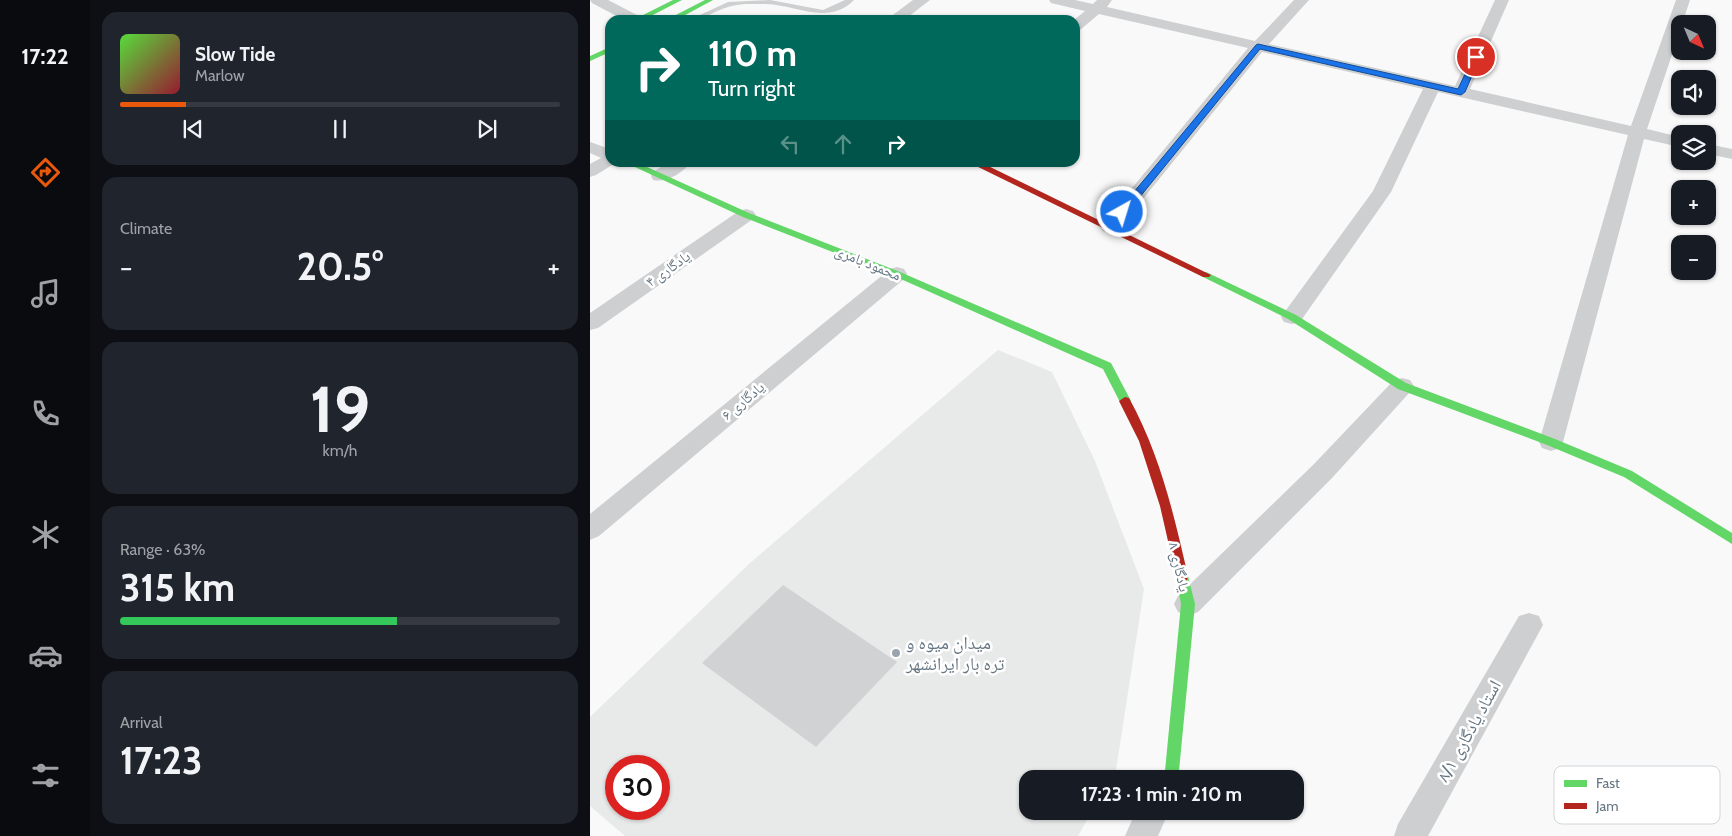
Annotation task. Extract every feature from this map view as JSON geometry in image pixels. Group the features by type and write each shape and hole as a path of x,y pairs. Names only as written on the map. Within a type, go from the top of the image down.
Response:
{"street":[{"path":"597,0 627,15"},
{"path":"647,15 678,0"},
{"path":"680,15 710,0"},
{"path":"901,15 922,0"},
{"path":"1056,0 1101,5 1258,46 1671,140"},
{"path":"1110,228 1258,46 1302,0"},
{"path":"1461,92 1502,0"},
{"path":"1551,442 1637,132 1683,0"},
{"path":"1080,23 1101,5"},
{"path":"591,59 605,53"},
{"path":"1292,317 1382,192 1433,86"},
{"path":"590,147 605,153"},
{"path":"1716,151 1732,154"},
{"path":"590,171 605,163"},
{"name":"محمود بامری","path":"639,167 746,215 897,274 1106,366"},
{"path":"660,176 674,167"},
{"path":"982,167 1292,317 1402,386 1551,442 1628,474 1732,539"},
{"name":"یادگاری ۴","path":"590,323 746,215"},
{"name":"یادگاری ۶","path":"590,529 897,274"},
{"name":"یادگاری ۸","path":"1106,366 1145,441 1166,506 1188,604 1172,770"},
{"path":"1188,604 1323,472 1402,386"},
{"name":"استاد یادگاری ۸/۱","path":"1410,836 1529,625"},
{"path":"1142,836 1149,820"}],"lane":[{"path":"704,15 728,4 768,2 823,12 850,0"}],"shaded area":[{"name":"میدان میوه و تره بار ایرانشهر","path":"998,350 1052,372 1095,461 1144,589 1116,770 1019,770 1019,820 1087,820 1078,836 625,836 606,820 670,820 670,755 605,755 605,819 590,806 590,717 750,563"}],"building":[{"path":"783,585 897,662 816,747 702,663"}],"traffic: fast":[{"path":"648,15 679,0"},
{"path":"680,15 710,0"},
{"path":"590,59 605,52"},
{"path":"639,167 746,215 897,274 1107,366 1125,401"},
{"path":"1206,275 1292,317 1402,386 1551,442 1628,474 1732,539"},
{"path":"1172,770 1188,604 1182,576"}],"traffic: jam":[{"path":"982,167 1206,275"},
{"path":"1125,401 1145,441 1166,506 1182,576"}],"place":[{"name":"میدان میوه و تره بار ایرانشهر","path":"896,653"}],"route":[{"path":"1122,212 1258,46 1461,92 1476,57"}]}
